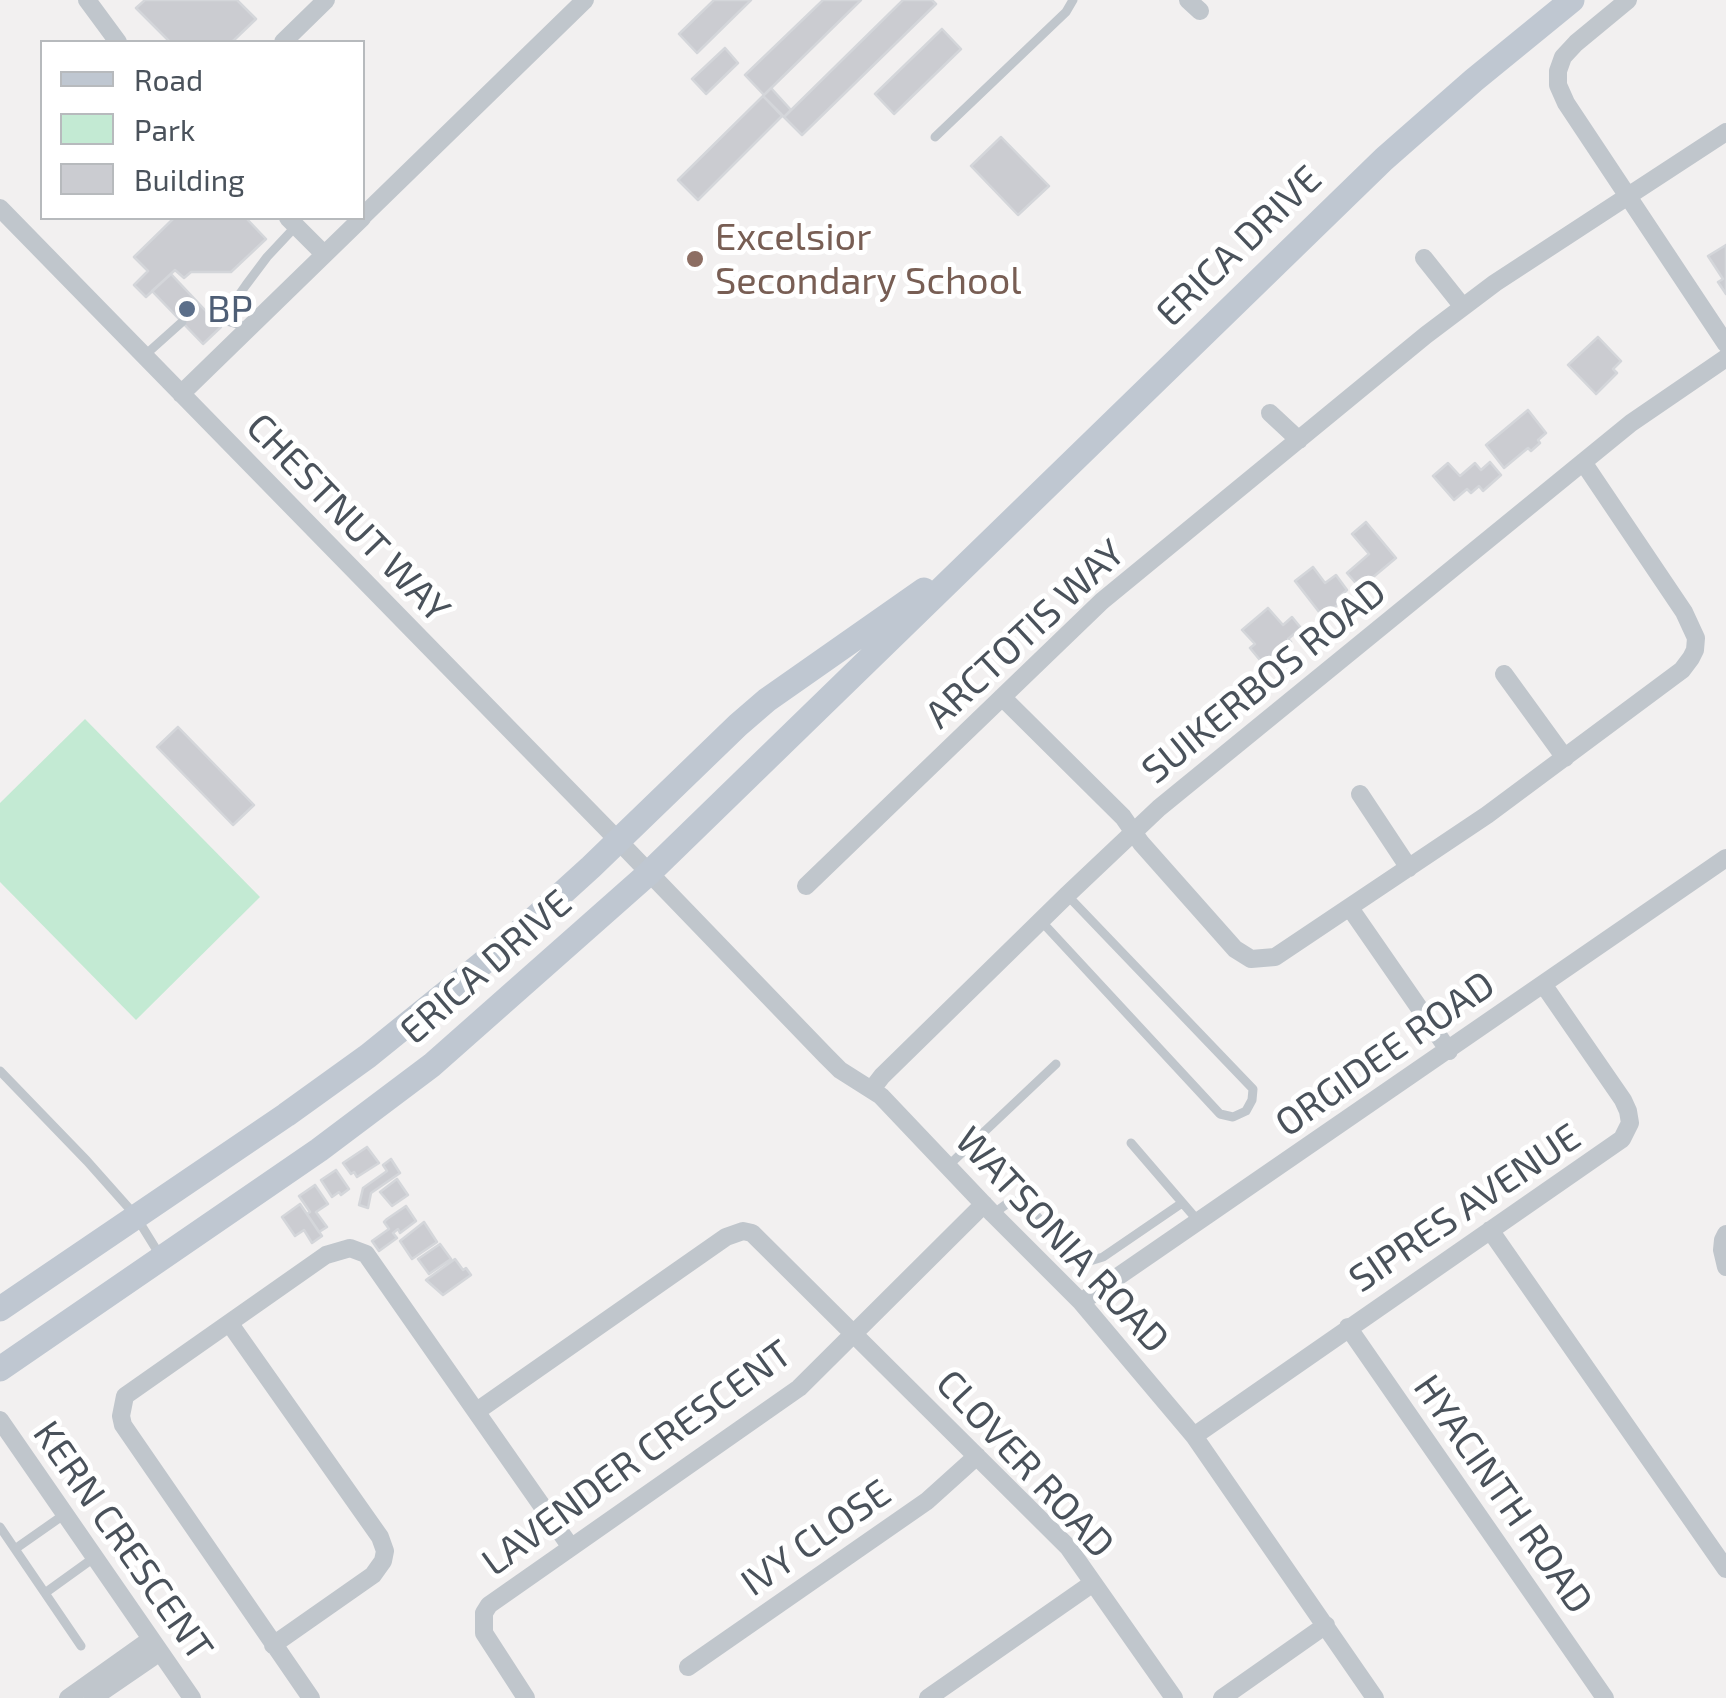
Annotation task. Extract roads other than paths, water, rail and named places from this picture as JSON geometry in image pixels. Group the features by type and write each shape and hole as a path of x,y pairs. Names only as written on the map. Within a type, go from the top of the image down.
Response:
{"main road":[{"name":"ERICA DRIVE","path":"0,1369 320,1150 460,1041 648,874 1384,159 1572,0"},
{"name":"ERICA DRIVE","path":"0,1309 286,1115 382,1045 504,946 767,700 970,559"}],"street":[{"path":"87,0 117,40"},
{"path":"285,40 326,0"},
{"path":"365,214 585,0"},
{"path":"1628,0 1563,57 1558,85 1566,103 1726,344"},
{"name":"ARCTOTIS WAY","path":"806,886 1102,601 1298,440 1462,307 1726,132"},
{"name":"CHESTNUT WAY","path":"0,208 648,874"},
{"path":"181,394 359,220"},
{"path":"292,222 324,254"},
{"path":"1424,258 1462,307"},
{"name":"SUIKERBOS ROAD","path":"872,1089 1132,831 1631,423 1726,358"},
{"path":"1270,413 1298,440"},
{"path":"1002,696 1122,817 1141,844 1235,948 1250,958 1275,957 1487,816 1682,670 1695,650 1696,638 1684,612 1583,462"},
{"path":"1504,674 1565,758"},
{"path":"1360,794 1409,868"},
{"name":"ORGIDEE ROAD","path":"1081,1302 1726,858"},
{"name":"WATSONIA ROAD","path":"648,874 840,1070 872,1089 1081,1302 1194,1436 1375,1698"},
{"path":"1350,908 1449,1051"},
{"name":"SIPRES AVENUE","path":"1194,1436 1622,1139 1630,1123 1623,1100 1542,984"},
{"name":"LAVENDER CRESCENT","path":"526,1698 484,1632 484,1614 490,1604 799,1388 988,1209"},
{"path":"1490,1230 1726,1569"},
{"name":"CLOVER ROAD","path":"478,1411 726,1237 743,1231 758,1238 1068,1546 1174,1698"},
{"path":"1726,1234 1722,1250 1726,1266"},
{"path":"311,1698 123,1425 121,1416 125,1396 326,1255 350,1248 366,1254 570,1546"},
{"path":"230,1324 380,1537 385,1551 373,1575 273,1645"},
{"name":"HYACINTH ROAD","path":"1348,1327 1605,1698"},
{"name":"KERN CRESCENT","path":"0,1420 192,1698"},
{"name":"IVY CLOSE","path":"688,1667 927,1500 977,1456"},
{"path":"928,1698 1093,1583"},
{"path":"1222,1698 1326,1625"},
{"path":"68,1698 156,1645"},
{"path":"93,1698 156,1645"}],"lane":[{"path":"935,137 1066,12 1072,0"},
{"path":"225,321 232,305 292,222"},
{"path":"212,317 249,328"},
{"path":"144,356 182,322"},
{"path":"1041,921 1220,1114 1233,1117 1246,1111 1252,1089 1067,895"},
{"path":"949,1166 1056,1064"},
{"path":"0,1071 136,1216 161,1257"},
{"path":"1130,1143 1199,1222"},
{"path":"988,1209 1017,1201 1024,1204 1074,1257 1090,1261 1103,1257 1182,1203"},
{"path":"15,1550 65,1514"},
{"path":"0,1527 81,1646"},
{"path":"45,1593 94,1557"}],"place":[{"name":"Excelsior Secondary School","path":"695,259"},
{"name":"BP","path":"187,309"}]}
